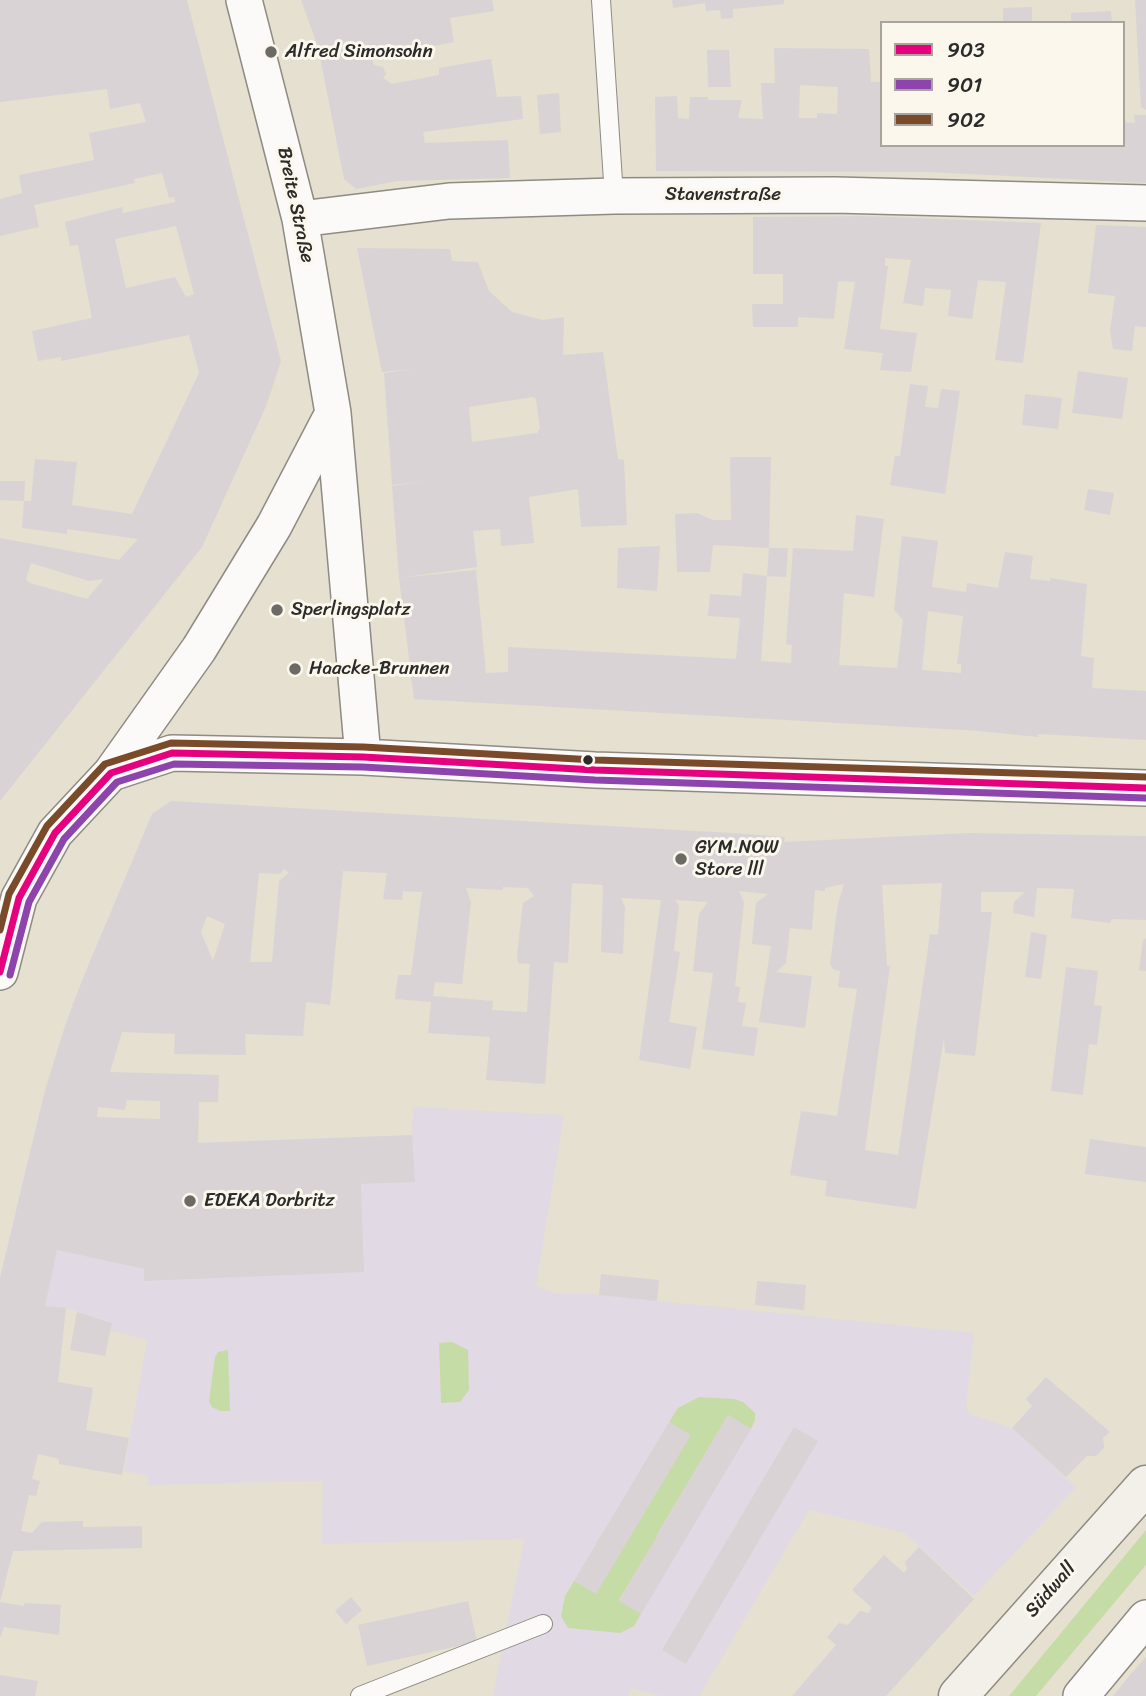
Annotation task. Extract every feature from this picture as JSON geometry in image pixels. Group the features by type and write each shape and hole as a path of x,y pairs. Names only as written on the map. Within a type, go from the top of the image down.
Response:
{"main road":[{"name":"Südwall","path":"958,1696 1146,1485"}],"street":[{"name":"Breite Straße","path":"244,0 300,219 333,413 363,757"},
{"name":"Stavenstraße","path":"300,219 449,201 614,196 835,195 1146,203"},
{"path":"0,972 9,897 55,833 111,773 199,649 274,526 333,413"},
{"path":"111,773 172,753 363,757 595,770 1146,789"},
{"path":"1081,1696 1146,1618"}],"lane":[{"path":"601,0 614,196"},
{"path":"360,1696 543,1624"}],"shaded area":[{"path":"413,1107 564,1115 536,1286 554,1293 591,1294 974,1333 966,1408 972,1415 1012,1428 1076,1487 974,1596 904,1533 809,1510 699,1696 662,1696 631,1688 628,1696 493,1696 524,1539 322,1544 323,1481 147,1485 149,1476 124,1471 147,1340 110,1330 112,1323 66,1308 45,1306 0,1278 31,1147 83,1156 139,1145 412,1135"}],"green space":[{"path":"452,1342 468,1350 469,1390 460,1402 441,1403 439,1343"},
{"path":"228,1350 230,1411 220,1411 212,1407 209,1401 215,1357 218,1352"},
{"path":"699,1397 743,1402 755,1413 751,1429 728,1415 657,1535 671,1562 649,1550 619,1600 641,1614 634,1626 620,1633 568,1628 561,1616 565,1596 574,1581 619,1555 597,1542 606,1528 627,1541 637,1476 645,1463 666,1476 690,1435 669,1422 678,1408"},
{"path":"1146,1530 1146,1565 1036,1696 1009,1696"}],"building":[{"path":"0,0 187,0 281,361 267,404 202,547 0,801 0,538 119,560 138,539 67,529 67,534 22,528 24,501 31,501 35,459 77,462 72,505 132,514 199,373 189,335 61,361 61,357 38,361 32,331 92,318 78,245 70,246 65,222 122,207 123,213 175,202 174,197 169,198 162,173 134,179 135,183 34,205 39,227 0,236 0,199 22,193 19,175 94,160 89,133 146,122 140,103 110,109 107,89 0,102","holes":["176,226 194,294 186,297 175,277 126,288 115,239","31,563 89,581 104,579 87,599 30,583 26,579"]},
{"path":"301,0 492,0 494,11 450,18 454,42 372,58 374,65 383,67 386,74 383,78 392,84 439,75 439,68 491,59 497,97 521,96 523,119 423,132 425,143 508,140 510,178 397,181 356,189 344,179 318,47"},
{"path":"672,0 784,0 784,4 733,9 733,18 721,19 720,10 706,11 705,3 673,8"},
{"path":"1135,0 1146,0 1146,110 1141,107"},
{"path":"1032,7 1032,21 1003,21 1003,8"},
{"path":"1111,11 1112,21 1071,21 1071,13"},
{"path":"774,48 869,49 871,82 880,82 880,147 1125,147 1125,122 1135,123 1134,115 1146,115 1146,183 929,172 656,171 655,97 677,96 678,118 689,119 690,97 708,97 708,100 742,100 738,118 763,119 761,83 775,83","holes":["800,85 838,87 837,114 817,113 817,118 799,118"]},
{"path":"707,50 729,50 731,87 708,87"},
{"path":"559,93 561,132 540,134 537,95"},
{"path":"863,216 1041,223 1023,363 995,360 1006,282 978,280 972,319 948,316 951,290 925,288 923,306 903,303 911,260 885,258 885,266 888,266 880,329 917,333 911,372 880,370 883,353 844,349 855,282 838,281 834,319 798,317 798,327 753,327 752,304 783,304 783,274 753,274 753,217"},
{"path":"1096,225 1146,227 1146,327 1135,326 1132,351 1113,349 1110,330 1115,296 1088,293"},
{"path":"357,248 450,249 452,261 478,262 489,291 512,312 543,320 564,317 563,355 603,352 618,459 624,460 627,525 581,527 578,489 529,497 534,543 501,546 500,529 473,531 477,567 399,578 392,486 425,481 392,485 384,373 412,369 382,372","holes":["533,397 536,399 540,429 537,433 472,442 469,407"]},
{"path":"1078,371 1128,378 1122,419 1072,413"},
{"path":"910,384 928,386 925,407 938,408 941,389 960,391 945,494 890,485 895,456 900,456"},
{"path":"1025,394 1062,398 1058,429 1022,425"},
{"path":"730,457 771,457 769,548 713,545 710,572 677,572 675,514 697,513 713,520 731,520"},
{"path":"0,481 25,481 24,501 0,500"},
{"path":"1088,489 1114,493 1110,515 1084,510"},
{"path":"856,515 884,519 874,597 844,593 839,665 897,668 903,620 894,610 902,536 938,541 932,587 966,592 967,583 998,588 1005,552 1033,556 1030,579 1050,581 1050,578 1087,584 1081,656 1094,658 1092,688 1146,691 1146,740 1038,734 1038,737 980,731 414,699 399,578 476,570 486,673 508,672 508,647 736,659 740,618 708,616 710,594 741,596 743,573 767,576 761,661 791,663 792,645 786,644 793,548 853,551","holes":["928,611 963,616 957,664 961,664 961,673 922,670"]},
{"path":"660,546 657,591 617,588 618,548"},
{"path":"769,548 788,548 786,577 767,576"},
{"path":"171,801 731,833 785,837 784,842 969,833 1146,836 1146,920 1112,919 1110,923 1071,918 1074,889 1037,888 1034,917 1013,913 1014,902 1025,892 981,892 981,912 992,912 975,1056 945,1053 944,1038 916,1209 825,1196 827,1181 790,1175 801,1111 837,1116 857,989 838,987 840,971 833,969 830,964 838,904 844,884 825,888 825,891 815,890 812,930 790,928 786,963 776,972 812,976 805,1028 759,1022 771,946 752,944 756,903 768,894 739,891 744,902 735,986 740,987 738,1002 746,1003 742,1026 758,1028 754,1056 702,1049 713,973 693,971 699,914 708,902 675,900 679,906 674,951 680,952 669,1022 697,1027 690,1069 639,1060 661,900 621,898 625,907 623,954 601,952 603,885 572,883 568,963 554,962 545,1084 486,1080 490,1037 428,1033 431,1002 395,999 398,975 411,975 422,892 403,891 402,900 383,899 387,873 343,871 330,1005 306,1002 303,1036 245,1034 246,1055 174,1054 175,1034 122,1032 110,1072 219,1075 218,1102 199,1102 198,1143 412,1135 415,1182 361,1184 364,1272 144,1281 144,1269 57,1250 45,1306 66,1308 58,1382 93,1388 86,1430 129,1438 122,1475 59,1464 59,1459 38,1454 32,1479 40,1481 36,1496 29,1495 21,1531 32,1533 42,1522 83,1521 83,1527 142,1526 142,1548 13,1551 0,1602 0,1278 45,1090 66,1023 72,1007 75,1007 72,1006 152,814","holes":["284,869 289,873 279,881 272,962 250,962 259,873 280,874","942,883 938,935 930,934 898,1155 865,1150 890,966 887,966 882,885","503,887 528,888 534,896 523,903 517,954 518,963 530,964 527,1012 492,1010 493,1001 433,996 435,982 462,984 471,902 466,888 503,890","207,916 225,924 213,961 201,932","127,1100 160,1101 160,1119 97,1117 98,1107 125,1110"]},
{"path":"1031,932 1047,935 1041,979 1025,977"},
{"path":"1146,938 1146,971 1139,970 1143,941"},
{"path":"1066,967 1098,971 1094,1005 1102,1006 1097,1045 1089,1044 1083,1095 1051,1091"},
{"path":"1090,1139 1146,1147 1146,1182 1085,1174"},
{"path":"601,1274 659,1280 657,1301 599,1295"},
{"path":"757,1281 806,1285 804,1310 755,1305"},
{"path":"77,1312 112,1323 105,1356 70,1350"},
{"path":"1046,1377 1110,1432 1103,1438 1104,1448 1096,1456 1087,1456 1066,1477 1012,1428 1032,1406 1026,1399"},
{"path":"728,1415 751,1429 641,1614 619,1601"},
{"path":"669,1422 691,1435 596,1594 574,1581"},
{"path":"794,1427 818,1441 686,1664 662,1650"},
{"path":"919,1547 974,1599 886,1696 792,1696 836,1645 827,1637 839,1623 848,1625 860,1611 868,1613 872,1608 852,1590 884,1555 904,1573 907,1569 905,1562"},
{"path":"351,1597 362,1610 346,1624 335,1611"},
{"path":"468,1601 477,1642 367,1666 358,1625"},
{"path":"0,1602 24,1606 24,1603 61,1605 59,1635 4,1627 0,1638"},
{"path":"1146,1657 1146,1696 1113,1696 1130,1675"},
{"path":"0,1675 38,1681 35,1696 0,1696"}],"transit line":[{"name":"902","path":"0,930 9,894 47,826 105,764 171,743 363,747 595,760 1146,777"},
{"name":"903","path":"0,972 19,898 55,833 111,773 172,753 363,757 595,770 1146,788"},
{"name":"901","path":"10,975 29,902 64,839 117,782 174,764 363,767 595,780 1146,798"}],"place":[{"name":"Alfred Simonsohn","path":"271,52"},
{"name":"Sperlingsplatz","path":"277,610"},
{"name":"Haacke-Brunnen","path":"295,669"},
{"name":"GYM.NOW Store lll","path":"681,859"},
{"name":"EDEKA Dorbritz","path":"190,1201"}]}
